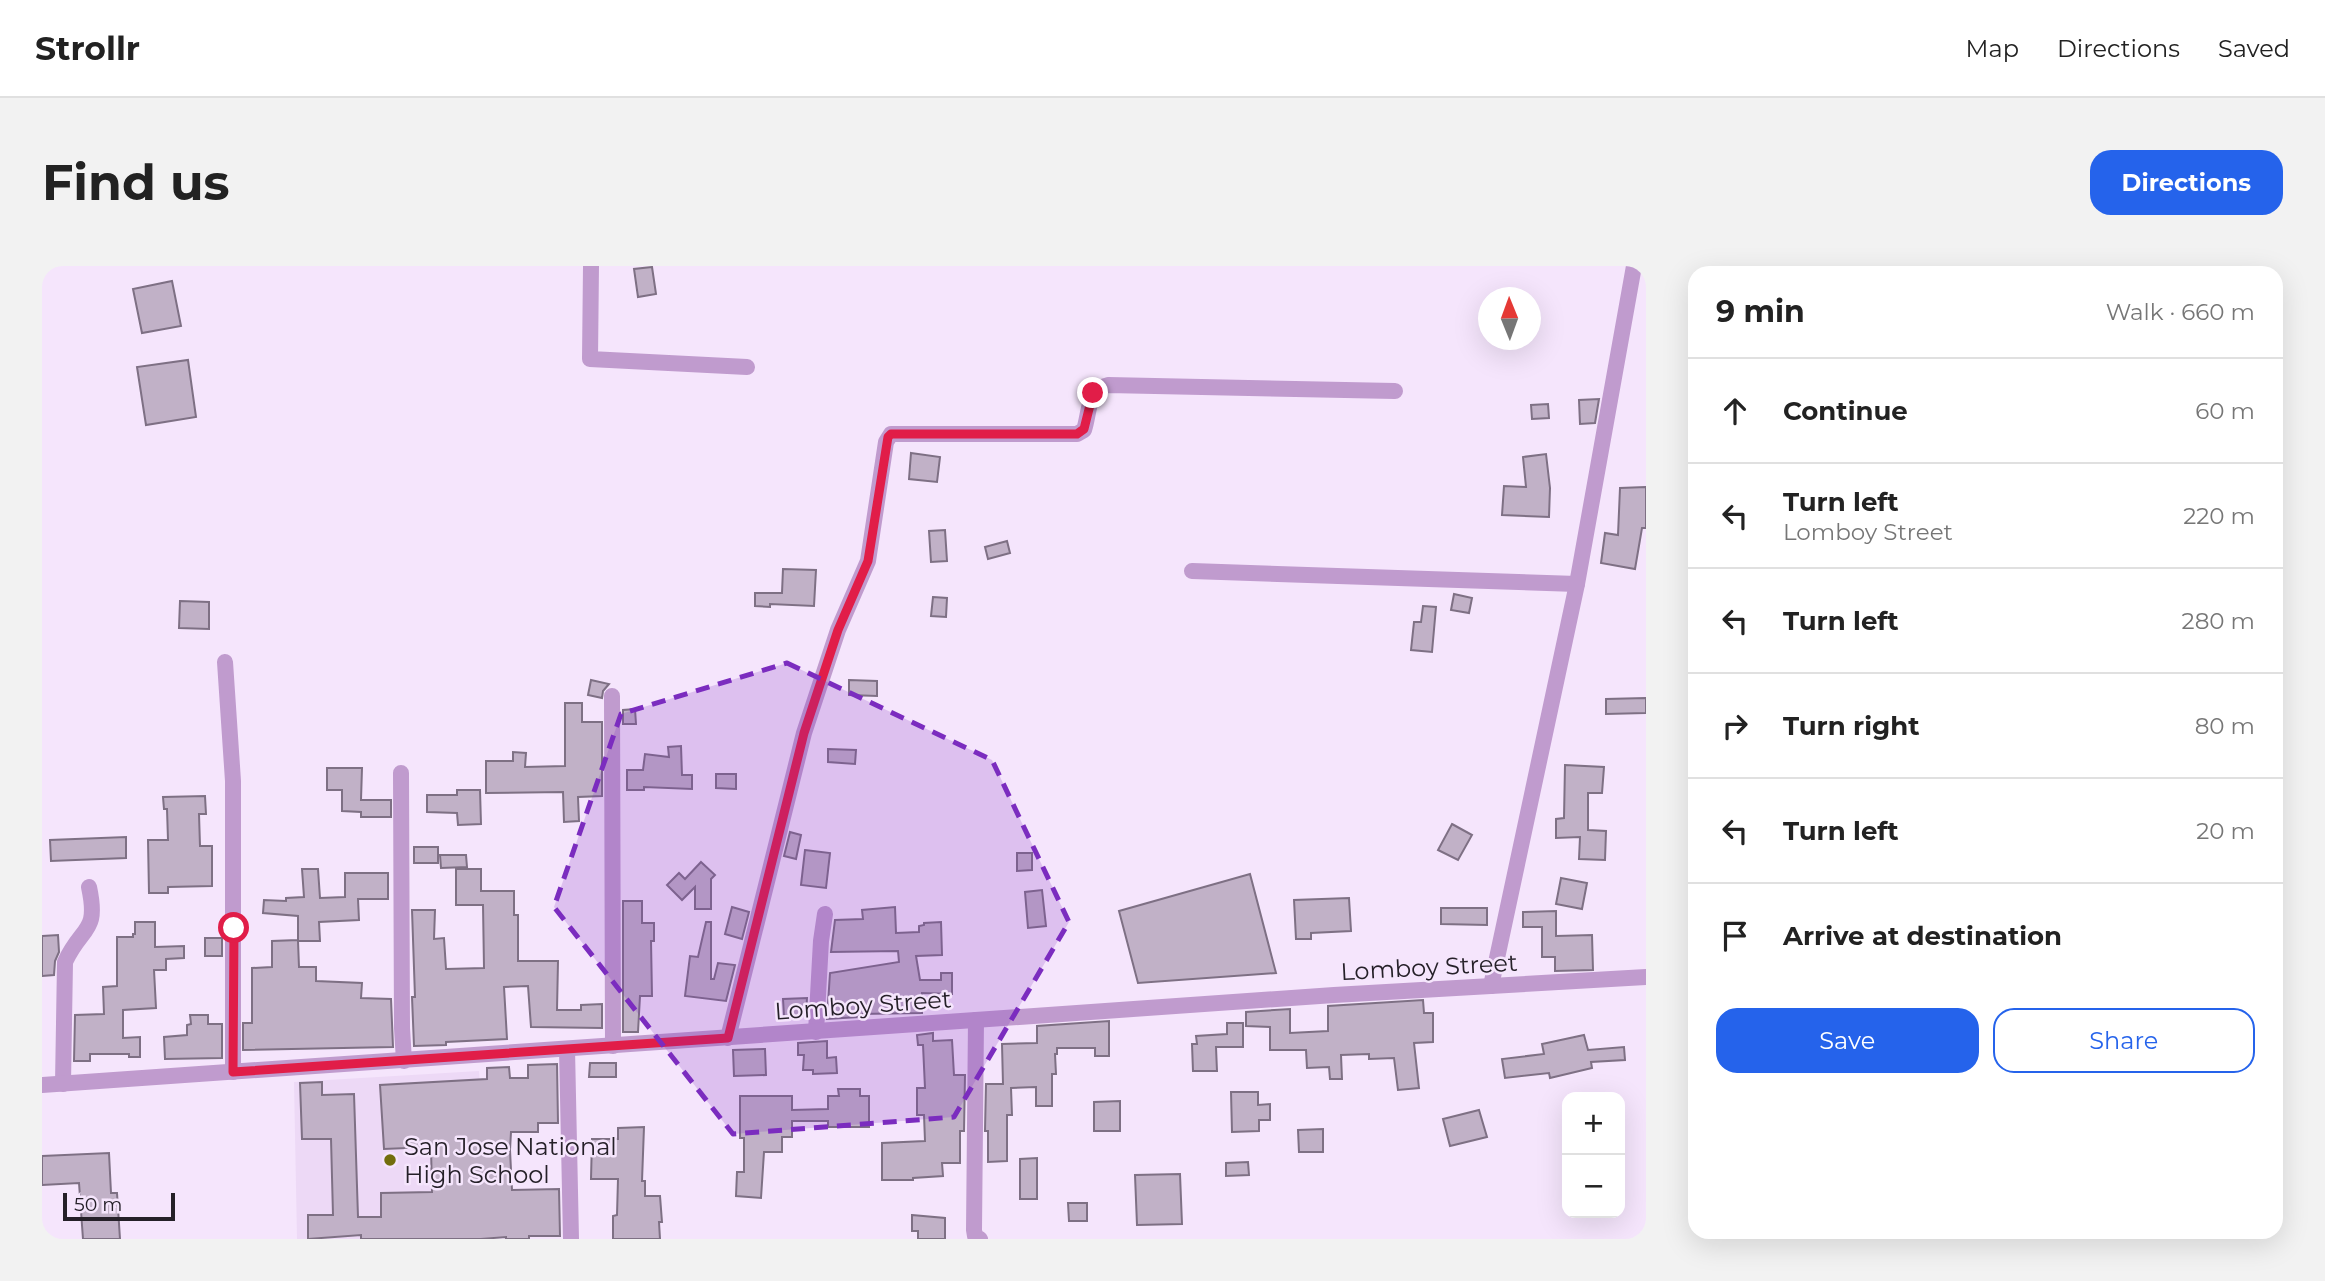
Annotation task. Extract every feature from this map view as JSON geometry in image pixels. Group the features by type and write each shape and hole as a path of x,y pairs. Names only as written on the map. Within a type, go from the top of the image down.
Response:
{"street":[{"path":"591,266 590,359 747,367"},
{"path":"1490,986 1577,584 1634,266"},
{"path":"728,1038 804,733 838,630 868,561 887,442 891,434 1077,434 1084,429 1093,393 1099,387 1108,385 1395,391"},
{"path":"1192,571 1577,584"},
{"path":"225,662 233,781 233,1072"},
{"path":"612,696 613,1046"},
{"path":"401,773 404,1061"},
{"path":"63,1083 65,962 91,924 94,909 89,887"},
{"path":"816,1032 825,914"},
{"name":"Lomboy Street","path":"42,1085 976,1020 1646,977"},
{"path":"976,1020 974,1230 975,1236 980,1239"},
{"path":"567,1049 571,1239"}],"highlighted area":[{"path":"787,663 992,760 1069,922 954,1117 733,1134 554,907 621,714"}],"shaded area":[{"name":"San Jose National High School","path":"479,1071 490,1239 297,1239 294,1082"}],"building":[{"path":"652,267 656,294 638,297 634,269"},
{"path":"172,281 181,326 142,333 133,289"},
{"path":"188,360 196,417 146,425 137,367"},
{"path":"1599,399 1595,423 1580,424 1579,400"},
{"path":"1548,404 1549,418 1532,419 1531,405"},
{"path":"911,453 940,457 937,482 909,479"},
{"path":"1546,454 1550,488 1549,517 1502,515 1504,486 1526,487 1523,457"},
{"path":"1646,487 1646,528 1642,528 1635,569 1601,563 1605,533 1618,535 1620,488"},
{"path":"945,530 947,561 931,562 929,531"},
{"path":"1007,541 1010,553 988,559 985,547"},
{"path":"783,569 816,570 814,606 755,606 755,593 782,593"},
{"path":"1454,594 1472,598 1469,613 1451,610"},
{"path":"933,597 947,598 946,617 931,616"},
{"path":"180,601 209,602 209,629 179,628"},
{"path":"1423,606 1436,607 1432,652 1411,650 1414,622 1421,622"},
{"path":"591,680 609,684 603,691 602,698 588,695"},
{"path":"849,680 877,681 877,696 849,695"},
{"path":"1646,698 1646,713 1606,714 1606,699"},
{"path":"565,703 582,703 582,722 602,722 602,796 578,797 579,821 564,822 563,792 486,793 486,761 513,761 513,752 526,753 525,767 565,766"},
{"path":"635,709 636,724 623,724 623,710"},
{"path":"681,746 682,775 692,775 692,789 644,787 644,790 627,790 627,770 643,770 645,754 669,757 668,747"},
{"path":"828,749 856,750 855,764 828,762"},
{"path":"1565,765 1604,767 1602,793 1588,793 1588,830 1606,831 1605,860 1579,859 1580,837 1556,838 1556,819 1564,818"},
{"path":"327,768 362,768 361,800 391,800 391,817 361,817 361,812 342,811 342,790 327,790"},
{"path":"716,774 736,774 736,789 716,788"},
{"path":"457,790 480,790 481,824 458,825 457,813 427,812 427,795 457,795"},
{"path":"205,796 206,814 199,814 200,846 212,846 212,886 168,887 168,893 149,893 148,840 168,840 167,809 164,809 163,797"},
{"path":"1452,824 1472,835 1458,860 1438,850"},
{"path":"790,832 801,835 796,859 784,856"},
{"path":"126,837 126,858 51,861 50,840"},
{"path":"414,847 438,847 438,863 414,863"},
{"path":"805,850 830,853 826,888 801,885"},
{"path":"1017,853 1032,853 1032,870 1017,871"},
{"path":"440,855 466,855 467,867 441,868"},
{"path":"701,862 715,875 711,879 711,909 695,909 695,887 682,900 667,885 679,873 685,879"},
{"path":"302,869 318,869 320,898 345,897 345,873 388,873 388,899 358,899 359,920 319,922 320,941 298,941 299,967 316,967 316,981 362,983 361,998 391,999 393,1047 243,1050 243,1023 252,1023 252,968 272,967 272,941 298,940 298,916 263,913 264,900 286,901 286,898 304,897"},
{"path":"456,869 481,869 481,891 514,891 514,915 518,915 518,961 558,961 557,1010 581,1010 581,1005 602,1004 602,1028 531,1027 528,986 504,987 507,1039 414,1046 412,910 435,910 434,939 444,938 446,969 484,968 483,905 456,905"},
{"path":"1250,874 1276,973 1138,983 1119,911"},
{"path":"1561,878 1587,883 1582,909 1556,904"},
{"path":"1042,890 1046,926 1028,928 1025,892"},
{"path":"1349,898 1351,931 1311,933 1311,939 1296,939 1294,900"},
{"path":"623,901 642,901 642,923 654,923 654,941 651,941 652,996 640,996 638,1032 623,1032"},
{"path":"732,907 749,912 742,939 725,934"},
{"path":"895,907 896,933 919,932 919,926 924,923 941,922 942,955 916,956 920,980 941,980 941,973 952,973 952,994 922,993 922,1013 859,1014 859,1017 827,1019 830,973 899,962 898,951 831,952 835,920 863,919 862,910"},
{"path":"1441,908 1487,908 1487,925 1441,924"},
{"path":"1556,911 1556,936 1592,935 1593,970 1555,971 1555,957 1542,957 1542,927 1523,927 1523,912"},
{"path":"135,922 155,922 155,947 184,946 184,958 166,959 166,970 154,970 156,1008 123,1010 123,1038 140,1037 140,1057 129,1057 129,1054 90,1054 90,1061 74,1061 75,1015 104,1014 103,987 117,986 117,937 133,937"},
{"path":"706,922 711,922 711,979 714,979 718,963 735,965 726,1001 685,996 690,956 698,957"},
{"path":"58,935 59,952 54,975 42,976 42,936"},
{"path":"205,938 222,938 222,956 205,956"},
{"path":"807,998 806,1015 784,1016 783,999"},
{"path":"1423,1000 1424,1013 1433,1013 1433,1042 1414,1043 1419,1088 1398,1090 1394,1058 1369,1059 1369,1054 1341,1055 1342,1079 1330,1079 1329,1067 1307,1068 1306,1050 1270,1050 1270,1027 1246,1026 1246,1012 1290,1009 1290,1033 1328,1031 1328,1006"},
{"path":"190,1015 208,1015 208,1024 222,1024 222,1058 165,1059 164,1037 187,1035 187,1025 191,1024"},
{"path":"1109,1021 1109,1056 1095,1056 1095,1048 1057,1048 1056,1074 1052,1074 1052,1106 1036,1106 1036,1087 1011,1088 1012,1115 1007,1115 1007,1161 988,1162 988,1131 985,1131 986,1084 1003,1084 1002,1044 1037,1043 1037,1026"},
{"path":"1227,1023 1243,1023 1243,1047 1216,1047 1217,1071 1193,1071 1192,1044 1197,1044 1196,1036 1227,1034"},
{"path":"933,1033 933,1041 952,1040 954,1075 965,1075 964,1131 960,1131 960,1163 942,1163 943,1176 882,1180 882,1143 925,1141 924,1115 917,1115 917,1088 925,1088 923,1045 918,1045 917,1035"},
{"path":"1584,1035 1588,1050 1624,1047 1625,1060 1591,1062 1592,1068 1550,1078 1549,1073 1505,1078 1502,1059 1544,1054 1542,1044"},
{"path":"827,1041 827,1058 836,1057 837,1073 813,1074 813,1070 803,1070 804,1055 798,1055 798,1043"},
{"path":"765,1049 766,1075 734,1076 733,1050"},
{"path":"590,1063 616,1063 616,1077 589,1077"},
{"name":"San Jose National High School","path":"557,1064 558,1123 538,1123 538,1132 511,1132 510,1150 512,1190 559,1189 560,1236 529,1236 529,1239 361,1239 361,1235 308,1239 308,1215 333,1215 331,1139 302,1139 300,1083 322,1082 322,1095 354,1094 358,1217 381,1217 381,1193 432,1192 431,1147 384,1149 380,1085 487,1079 487,1068 509,1067 510,1078 528,1078 528,1065"},
{"path":"838,1089 860,1089 860,1096 869,1096 869,1127 828,1127 828,1121 792,1121 792,1137 782,1137 782,1152 764,1152 761,1198 736,1196 737,1172 744,1172 744,1138 740,1138 740,1096 792,1096 792,1110 828,1109 828,1096 839,1096"},
{"path":"1231,1092 1258,1092 1258,1105 1270,1104 1270,1120 1259,1120 1259,1131 1232,1132"},
{"path":"1120,1101 1120,1131 1094,1131 1094,1102"},
{"path":"1479,1110 1487,1137 1450,1146 1443,1119"},
{"path":"644,1127 642,1181 645,1181 645,1196 660,1196 660,1239 613,1239 618,1179 591,1179 592,1139 618,1139 618,1128"},
{"path":"1323,1129 1323,1152 1299,1152 1298,1130"},
{"path":"109,1153 111,1193 117,1193 120,1239 83,1239 79,1183 42,1185 42,1156"},
{"path":"1037,1158 1037,1199 1020,1199 1020,1159"},
{"path":"1248,1162 1249,1175 1226,1176 1226,1163"},
{"path":"1180,1174 1182,1224 1137,1225 1135,1175"},
{"path":"1068,1203 1087,1203 1087,1221 1069,1221"},
{"path":"912,1215 945,1218 945,1239 918,1239 918,1231 912,1231"}],"place":[{"name":"San Jose National High School","path":"390,1160"}],"route":[{"path":"234,928 233,1072 728,1038 804,733 838,630 868,561 888,437 891,434 1077,434 1084,429 1093,393"}]}
